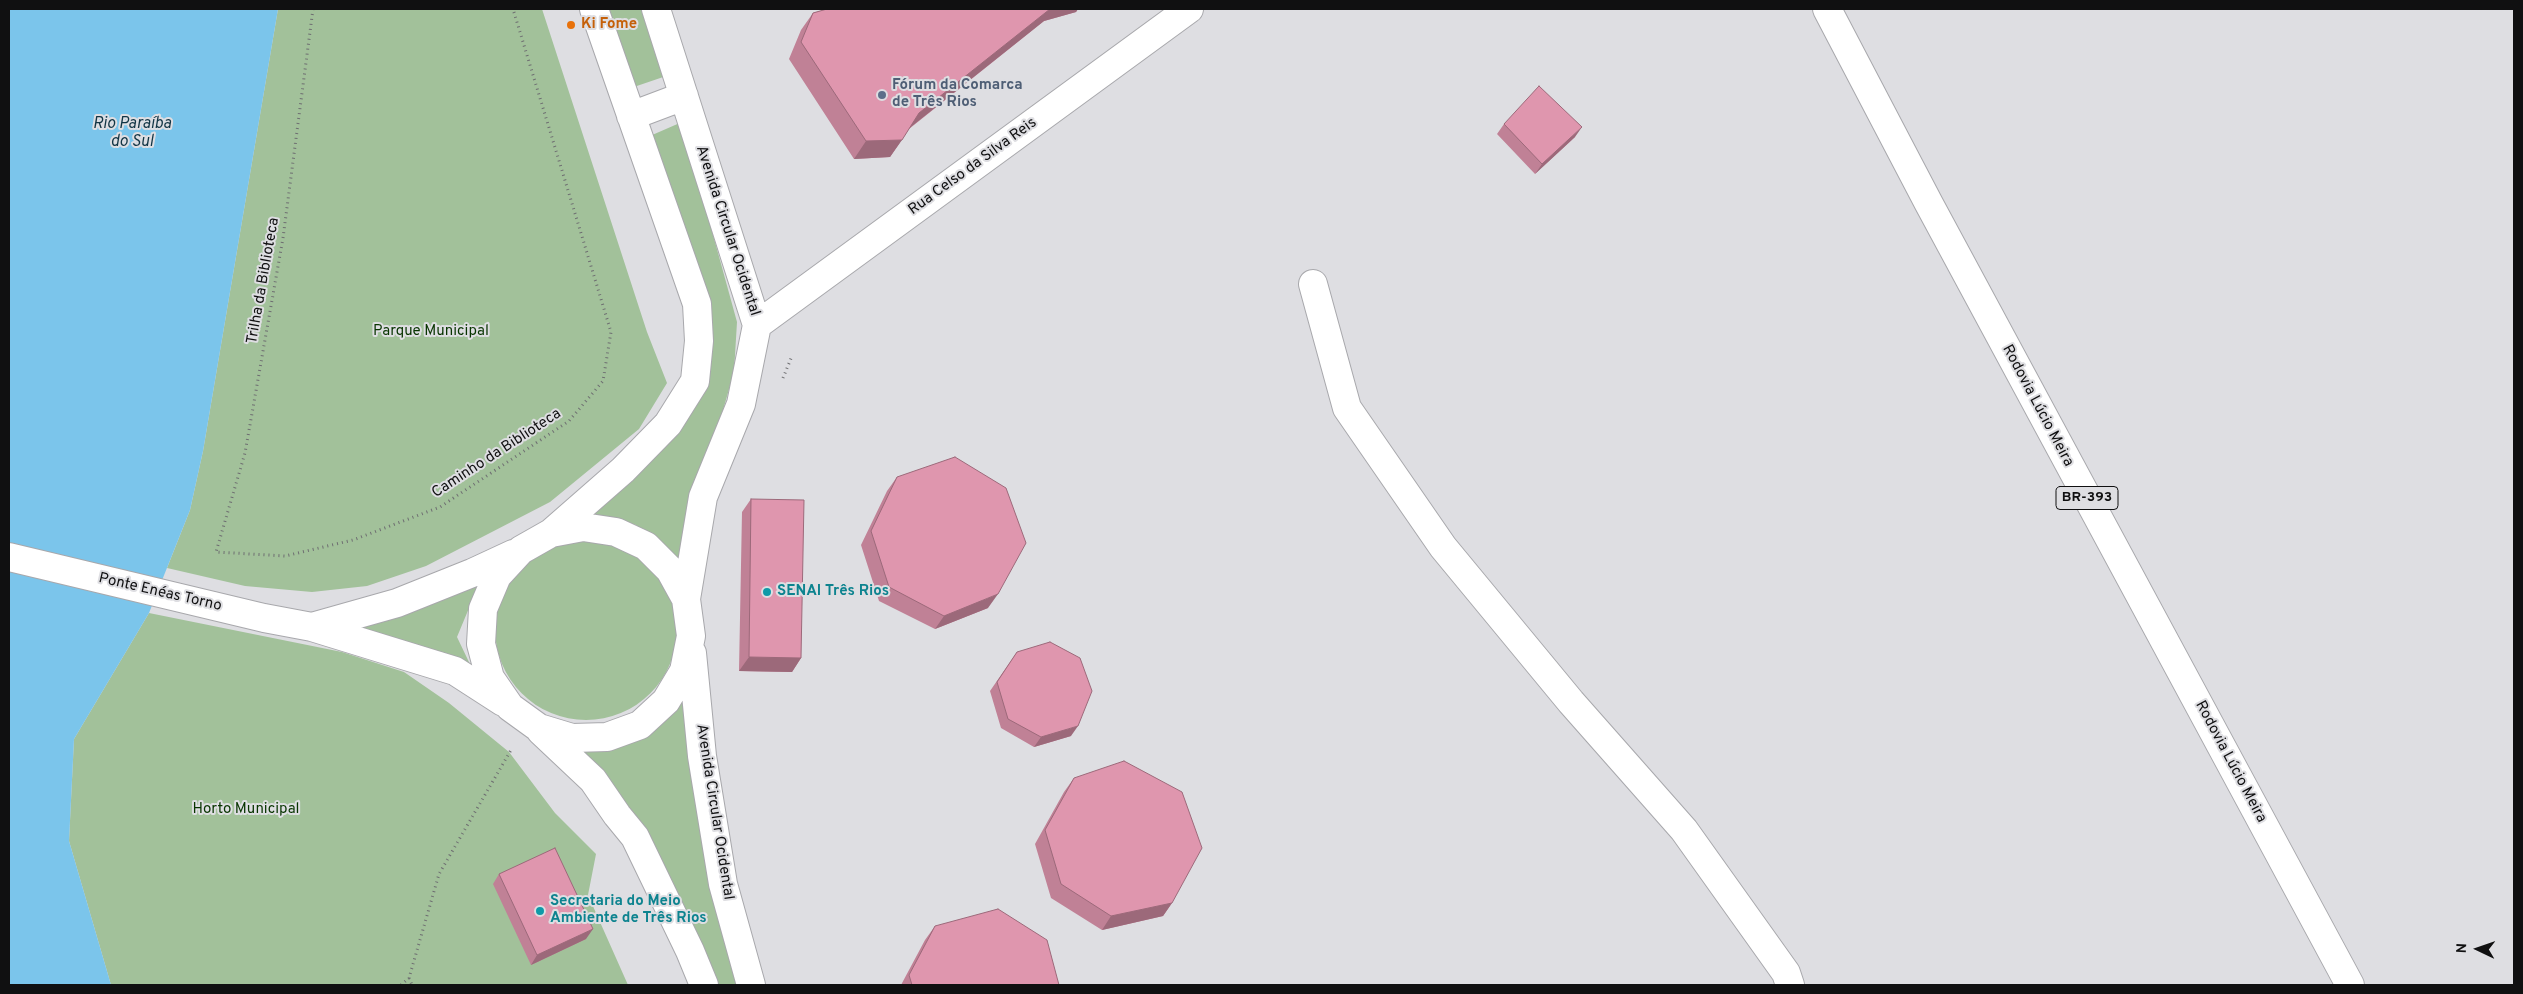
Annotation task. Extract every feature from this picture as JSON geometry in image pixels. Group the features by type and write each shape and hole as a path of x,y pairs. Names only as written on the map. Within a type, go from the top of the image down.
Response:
{"main road":[{"path":"312,627 397,603 472,574 551,533 623,470 668,424 695,382 699,341 697,304 594,9"},
{"name":"Avenida Circular Ocidental","path":"656,9 756,325 741,404 703,497 686,599 702,756 723,884 751,985"},
{"name":"Rua Celso da Silva Reis","path":"756,325 1189,9"},
{"name":"Rodovia Lúcio Meira","path":"1827,9 1928,202 2350,985"},
{"path":"632,116 684,96"},
{"path":"1313,284 1347,408 1443,547 1571,702 1684,830 1786,973 1790,985"},
{"path":"551,533 583,527 616,532 646,546 670,570 686,599"},
{"path":"521,550 497,576 483,609 481,644 490,678 510,707 538,728 593,780 635,837 690,951 704,985"},
{"name":"Ponte Enéas Torno","path":"9,557 264,618 312,627 455,671 510,707"},
{"path":"538,728 572,738 607,737 640,724 666,701 684,671 691,636"}],"path":[{"name":"Trilha da Biblioteca","path":"216,552 249,433 283,238 313,9"},
{"name":"Caminho da Biblioteca","path":"216,552 285,556 353,540 440,507 569,421 603,381 611,332 513,9"},
{"path":"781,384 792,356"},
{"path":"401,985 409,978 438,874 509,752"},
{"path":"409,978 412,985"}],"green space":[{"name":"Parque Municipal","path":"278,9 542,9 647,332 667,383 639,429 550,502 426,566 367,586 312,592 245,586 167,568 190,510 203,451"},
{"path":"600,9 651,9 672,74 628,89"},
{"path":"682,122 737,322 734,372 708,462 684,571 636,525 589,513 665,432 704,345 643,139"},
{"path":"586,538 604,540 621,545 644,559 656,571 670,594 675,611 677,629 675,647 670,664 656,687 644,699 621,713 604,718 586,720 568,718 551,713 528,699 516,687 502,664 497,647 495,629 497,611 502,594 516,571 528,559 551,545 568,540"},
{"path":"484,572 457,637 478,681 341,626"},
{"name":"Horto Municipal","path":"149,613 342,652 404,672 449,703 509,752 555,813 596,854 588,895 628,985 111,985 69,841 74,739"},
{"path":"682,688 747,985 707,985 570,746"}],"water":[{"name":"Rio Paraíba do Sul","path":"9,9 278,9 203,451 190,510 149,613 74,739 69,841 111,985 9,985"}],"building":[{"name":"Fórum da Comarca de Três Rios","path":"827,9 1050,9 919,113 902,140 866,141 801,42 813,13"},
{"path":"1539,86 1582,127 1542,164 1504,124"},
{"path":"955,457 1006,488 1026,543 998,594 944,616 889,587 871,531 897,477"},
{"name":"SENAI Três Rios","path":"751,499 804,500 801,658 749,657"},
{"path":"1050,642 1080,658 1092,691 1078,726 1041,737 1008,719 997,682 1017,652"},
{"path":"1124,761 1182,792 1202,848 1172,903 1111,916 1061,884 1045,830 1074,778"},
{"name":"Secretaria do Meio Ambiente de Três Rios","path":"555,848 593,929 537,955 499,874"},
{"path":"998,909 1047,940 1059,985 912,985 909,975 935,926"}],"place":[{"name":"Ki Fome","path":"571,25"},
{"name":"Fórum da Comarca de Três Rios","path":"882,95"},
{"name":"SENAI Três Rios","path":"767,592"},
{"name":"Secretaria do Meio Ambiente de Três Rios","path":"540,911"}]}
